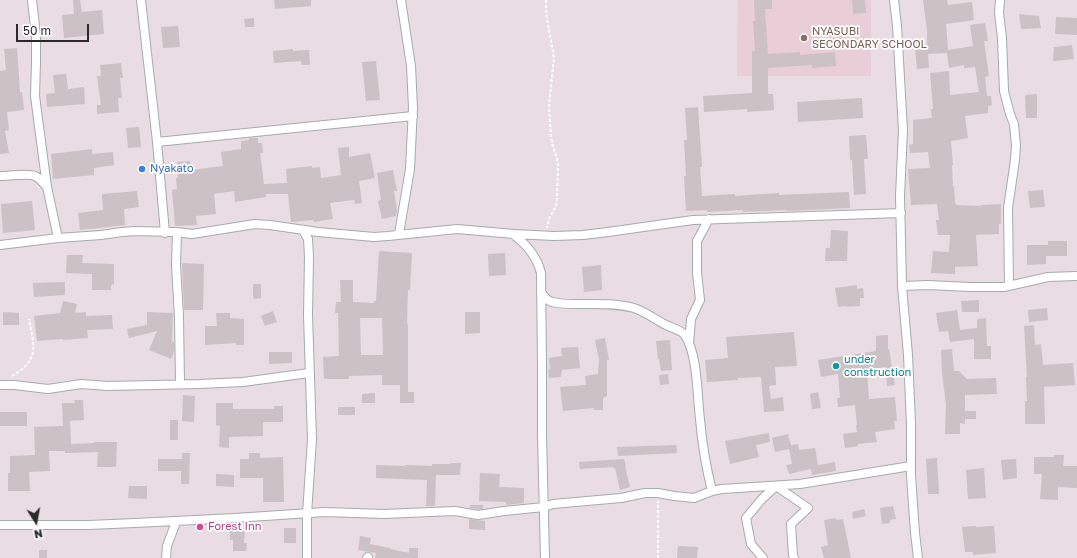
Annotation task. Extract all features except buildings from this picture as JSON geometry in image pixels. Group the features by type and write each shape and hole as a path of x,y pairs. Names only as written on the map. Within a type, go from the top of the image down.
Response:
{"street":[{"path":"32,0 36,36 34,96 47,187 58,238"},
{"path":"142,0 165,233"},
{"path":"400,234 410,169 413,116 411,66 401,0"},
{"path":"894,0 903,130 901,213 902,286 911,424 911,466 918,558"},
{"path":"1000,0 999,13 1002,38 1004,91 1014,124 1016,146 1008,208 1009,286"},
{"path":"157,142 413,116"},
{"path":"0,176 35,176 47,187"},
{"path":"0,245 58,238 101,236 135,231 165,233 177,232 192,234 254,224 374,236 457,229 547,236 589,234 684,220 901,213"},
{"path":"689,344 691,319 700,300 697,273 697,241 709,219"},
{"path":"303,230 308,239 309,257 308,315 312,439 307,514 308,558"},
{"path":"177,232 176,265 179,317 180,384"},
{"path":"514,234 524,242 540,267 541,273 542,435 546,558"},
{"path":"902,286 1009,286 1048,277 1077,276"},
{"path":"541,292 551,302 602,304 634,308 683,333 689,344 693,359 697,382 703,451 712,491"},
{"path":"0,385 48,389 81,384 108,386 200,384 243,382 309,373"},
{"path":"0,525 89,525 176,522 340,512 384,514 455,511 478,515 544,507 553,504 620,498 645,493 658,493 694,498 722,489 800,484 911,466"},
{"path":"763,558 751,544 746,518 762,498 776,486"},
{"path":"776,486 808,508 791,524 792,555 794,558"},
{"path":"166,558 167,546 176,522"}],"path":[{"path":"546,0 546,13 554,58 549,105 552,142 558,166 557,200 556,206 547,225 547,236"},
{"path":"10,377 32,359 34,349 29,319"},
{"path":"658,493 658,558"}],"shaded area":[{"name":"NYASUBI SECONDARY SCHOOL","path":"738,0 871,0 871,76 737,76"}],"place":[{"name":"NYASUBI SECONDARY SCHOOL","path":"804,38"},
{"name":"Nyakato","path":"142,169"},
{"name":"under construction","path":"836,366"},
{"name":"Forest Inn","path":"200,527"}]}
